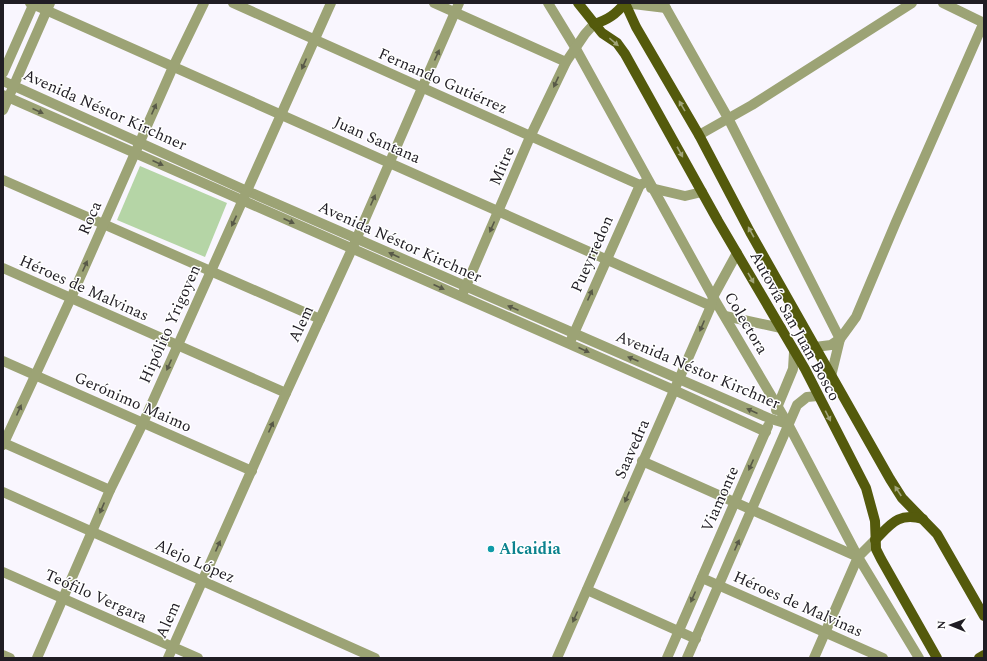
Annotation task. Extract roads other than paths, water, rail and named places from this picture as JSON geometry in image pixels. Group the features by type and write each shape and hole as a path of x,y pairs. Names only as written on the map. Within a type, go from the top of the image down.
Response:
{"main road":[{"name":"Autovía San Juan Bosco","path":"578,3 602,33 617,43 625,54 702,192 781,328 818,396 868,494 875,522 875,540 881,559 937,658"},
{"name":"Autovía San Juan Bosco","path":"625,3 636,27 699,135 750,232 890,479 902,498 937,534 984,616"},
{"path":"594,24 607,20 618,12 625,3"},
{"path":"875,540 900,518 909,516 925,520"},
{"path":"979,658 984,655"}],"street":[{"name":"Roca","path":"3,444 71,298 173,67 204,3"},
{"name":"Fernando Gutiérrez","path":"233,3 530,137 646,185 685,196 702,192"},
{"name":"Hipólito Yrigoyen","path":"37,658 110,490 143,423 332,3"},
{"path":"434,3 457,8 566,62"},
{"name":"Colectora","path":"548,3 576,49 646,185 712,301 725,316 778,406 858,557 919,658"},
{"path":"625,3 664,5 728,118 840,339 832,376"},
{"path":"699,135 912,3"},
{"path":"815,347 830,345 840,339 856,317 984,22 943,3"},
{"name":"Juan Santana","path":"33,4 49,7 173,67 606,258 712,301"},
{"path":"3,73 33,4"},
{"path":"3,110 6,96 14,86 49,7"},
{"name":"Alem","path":"168,658 352,249 457,8"},
{"name":"Mitre","path":"461,297 530,137 566,62 585,34 594,24"},
{"name":"Avenida Néstor Kirchner","path":"3,81 465,287 771,419 788,424"},
{"name":"Avenida Néstor Kirchner","path":"6,96 570,344 766,432"},
{"path":"3,180 320,319"},
{"name":"Pueyrredon","path":"570,344 606,258 646,185"},
{"name":"Saavedra","path":"557,658 642,461 680,379 712,301 737,253"},
{"name":"Héroes de Malvinas","path":"3,268 286,393"},
{"path":"725,316 781,328"},
{"name":"Viamonte","path":"666,658 794,370 794,352"},
{"name":"Gerónimo Maimo","path":"3,361 252,471"},
{"name":"Viamonte","path":"688,658 797,405 807,397 818,396"},
{"path":"3,444 110,490"},
{"path":"642,461 858,557"},
{"name":"Alejo López","path":"3,492 375,658"},
{"path":"814,658 858,557 875,540"},
{"name":"Teófilo Vergara","path":"3,572 198,658"},
{"name":"Héroes de Malvinas","path":"702,578 883,658"},
{"path":"587,590 696,639"},
{"path":"3,655 10,658"}],"place":[{"name":"Alcaidia","path":"491,549"}]}
